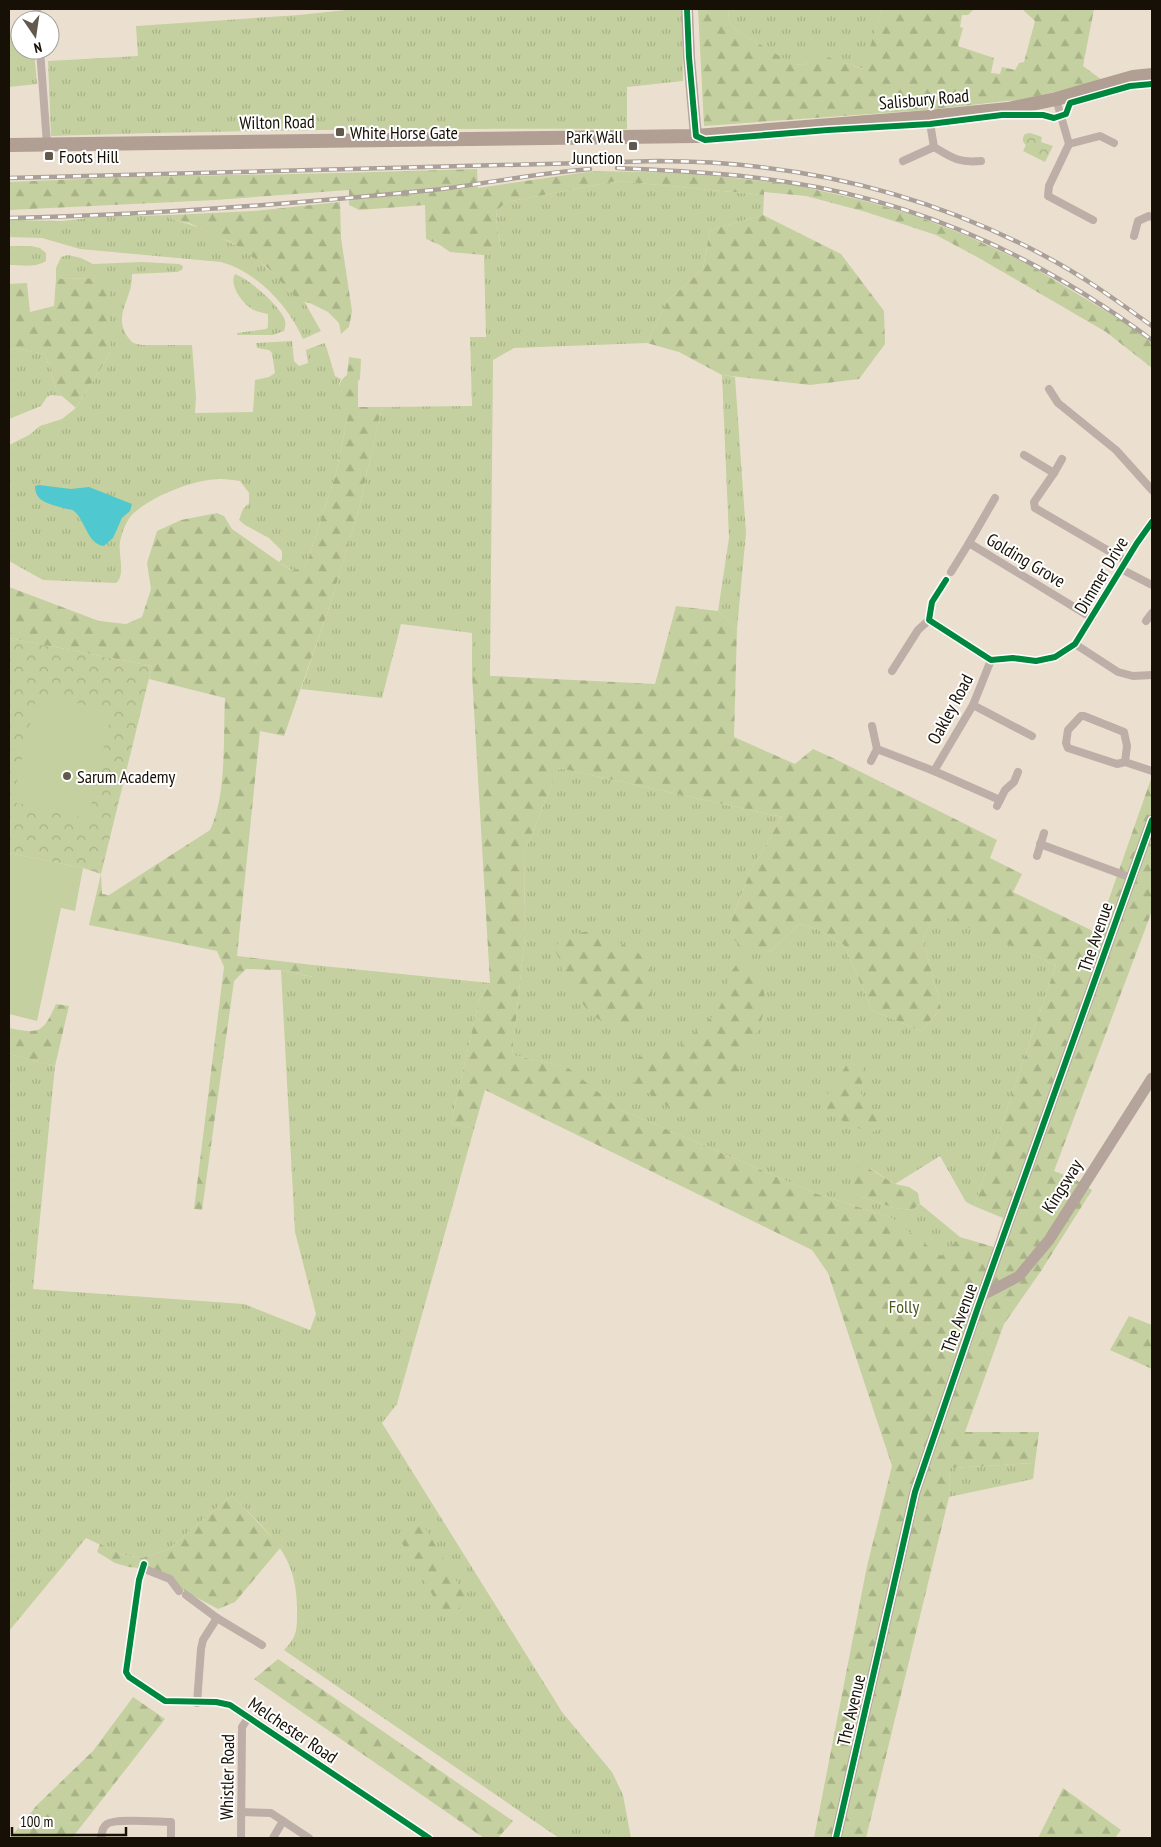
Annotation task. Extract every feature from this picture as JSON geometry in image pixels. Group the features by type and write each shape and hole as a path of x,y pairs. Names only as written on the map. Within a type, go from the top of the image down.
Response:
{"highway":[{"name":"Salisbury Road","path":"696,136 1008,109 1056,99 1121,80 1152,75"},
{"name":"Wilton Road","path":"9,145 696,136"}],"main road":[{"path":"687,9 696,136"}],"street":[{"path":"41,60 47,144"},
{"path":"1056,99 1069,144 1049,186 1048,196 1093,220"},
{"path":"929,117 934,146 952,159 968,163 981,161"},
{"path":"1069,144 1100,136 1114,143"},
{"path":"903,161 934,146"},
{"path":"1134,236 1138,222 1149,216 1152,218"},
{"path":"1049,389 1058,403 1116,450 1152,490"},
{"path":"1024,456 1054,472"},
{"path":"1062,459 1034,502 1035,508 1126,561"},
{"name":"Golding Grove","path":"951,572 994,498"},
{"name":"Dimmer Drive","path":"1075,644 1152,522"},
{"name":"Golding Grove","path":"969,543 1092,618"},
{"path":"1121,569 1152,586"},
{"path":"892,671 918,630 929,620 932,602 946,580"},
{"path":"1146,621 1152,614"},
{"name":"Oakley Road","path":"929,620 991,660 1013,658 1027,661 1055,658 1075,644"},
{"path":"1075,644 1118,672 1133,676 1152,676"},
{"name":"Oakley Road","path":"934,771 973,705 991,660"},
{"path":"973,705 1032,736"},
{"path":"1125,762 1127,746 1124,732 1084,716 1081,716 1068,730 1066,743 1068,748 1117,764 1125,762 1152,771"},
{"path":"871,761 877,749 872,726"},
{"name":"Oakley Road","path":"877,749 934,771 999,803 1005,790 1014,782 1018,772"},
{"name":"The Avenue","path":"836,1838 915,1492 977,1310 1152,820"},
{"path":"1037,856 1044,833"},
{"path":"1040,844 1132,878"},
{"name":"Kingsway","path":"983,1295 1019,1276 1049,1240 1152,1078"},
{"name":"Melchester Road","path":"216,1618 183,1593 170,1579 143,1566 126,1672 129,1677 165,1701 216,1702 230,1705 429,1838"},
{"path":"197,1703 203,1640 216,1618 262,1645"},
{"name":"Whistler Road","path":"241,1838 242,1727 248,1718"},
{"path":"241,1812 271,1813 309,1838"},
{"path":"273,1838 283,1821"},
{"path":"101,1838 103,1828 112,1822 171,1822 171,1838"}],"green space":[{"path":"355,9 682,9 683,81 627,87 627,129 339,130 51,136 48,61 138,56 136,26 299,15"},
{"path":"698,9 729,9 728,21 736,30 793,64 805,65 810,51 863,69 882,9 974,9 968,15 962,15 960,27 963,28 958,46 994,58 991,73 1000,74 1002,67 1015,70 1019,63 1024,62 1035,21 1022,9 1094,9 1083,66 1102,80 1022,100 926,110 704,126"},
{"path":"729,9 882,9 864,69 810,52 805,65 792,64 736,30 728,21"},
{"path":"9,34 10,60 35,60 37,84 9,87"},
{"path":"1030,133 1042,137 1041,142 1053,146 1045,162 1023,151 1026,145 1023,137 1025,134"},
{"path":"477,169 478,188 594,171 688,173 790,184 861,200 911,214 965,235 1026,263 1124,322 1152,343 1152,368 1106,332 936,235 866,212 806,196 764,192 764,195 617,181 507,202 497,210 496,219 501,250 484,255 450,252 426,239 425,205 359,210 349,205 349,190 215,200 9,210 9,182 129,177"},
{"path":"617,181 764,195 763,215 710,230 703,269 668,300 647,343 514,348 493,360 490,677 472,675 472,633 401,624 382,698 301,689 330,605 358,512 382,407 472,406 470,337 486,337 484,255 501,249 496,219 497,210 507,202"},
{"path":"340,202 341,238 352,311 349,327 341,334 339,323 328,312 310,303 300,302 268,268 231,242 189,223 171,219 171,215 254,211"},
{"path":"171,215 172,219 222,238 257,259 300,301 305,303 321,331 303,339 289,314 270,292 247,273 221,262 80,249 42,238 9,237 9,220 62,221 97,217"},
{"path":"763,215 841,254 884,311 885,344 859,379 810,385 722,375 679,352 647,343 668,300 703,269 710,230"},
{"path":"9,246 40,248 46,253 46,261 33,265 9,265"},
{"path":"68,255 81,258 93,264 142,262 179,264 183,266 182,270 177,272 132,274 122,317 122,325 133,343 142,345 192,345 196,397 195,413 253,412 255,380 269,377 275,373 272,353 269,350 257,348 256,343 292,341 294,361 299,366 308,363 306,350 324,343 335,376 341,379 339,384 348,416 336,473 306,566 293,571 279,562 282,559 282,551 269,538 239,520 243,509 249,503 249,493 240,481 228,479 199,482 176,489 153,500 132,515 125,526 121,538 121,575 116,583 43,580 9,561 9,445 29,435 40,426 62,419 76,408 111,352 101,278 56,279 56,268 61,257"},
{"path":"235,274 254,286 275,305 285,320 284,331 273,335 237,335 237,333 266,329 268,327 268,314 252,309 243,301 234,284"},
{"path":"101,278 109,291 111,352 76,408 56,388 45,354 14,348 9,350 9,284 27,283 30,312 54,306 56,279"},
{"path":"14,348 45,354 56,388 62,396 51,395 47,397 41,406 9,419 9,350"},
{"path":"349,357 361,359 360,379 358,381 358,407 382,407 358,512 330,605 284,736 260,731 237,956 313,965 314,977 281,970 246,969 234,981 202,1210 194,1209 224,967 217,951 89,925 101,874 102,894 109,895 210,830 222,783 225,698 149,679 152,666 9,638 9,587 99,621 126,624 142,617 151,589 147,563 157,531 181,520 217,513 224,516 232,529 292,571 306,566 336,473 348,416 340,415 339,388 343,378 347,375"},
{"path":"722,375 735,377 746,533 737,629 718,611 729,538"},
{"name":"Folly","path":"676,606 718,611 737,629 734,737 795,764 813,749 997,840 990,858 1022,874 1013,892 1097,933 1152,776 1152,911 1054,1171 1073,1178 1092,1190 1041,1271 1004,1324 965,1432 1039,1432 1035,1463 950,1468 949,1497 866,1838 814,1838 867,1566 892,1466 828,1273 812,1250 485,1090 474,1129 451,1123 479,1000 490,983 472,675 655,684","holes":["559,768 782,817 750,872 732,918 732,938 744,948 770,952 799,924 817,929 844,945 872,1010 921,1031 941,1008 923,939 935,913 1056,965 974,1206 1003,1218 994,1247 960,1237 941,1256 890,1217 817,1194 619,1109 567,1067 512,1055 525,936 524,853"]},
{"name":"Sarum Academy","path":"9,638 152,666 101,874 83,868 9,853"},
{"path":"37,694 112,711 88,819 12,802"},
{"path":"559,768 782,817 750,872 732,918 770,952 799,924 817,929 844,945 872,1010 921,1031 941,1008 923,939 935,912 1056,965 974,1206 966,1202 940,1156 895,1184 871,1169 854,1194 894,1208 912,1210 920,1204 960,1237 941,1257 890,1217 817,1194 619,1109 566,1067 512,1055 525,936 524,853"},
{"path":"9,853 83,868 75,911 61,908 37,1021 9,1014"},
{"path":"590,931 636,950 650,968 653,988 644,1011 629,1027 609,1026 591,1014 564,981 560,960 555,950 560,939 572,934"},
{"path":"752,960 761,975 766,1005 758,1030 735,1078 720,1102 706,1114 690,1113 670,1108 631,1081 629,1067 639,1057 678,1049 717,1012 727,993 728,976 737,964"},
{"path":"313,965 490,983 479,1000 451,1123 474,1129 397,1404 382,1423 562,1712 612,1772 623,1795 631,1838 559,1838 284,1650 292,1641 296,1629 296,1592 292,1574 279,1546 232,1495 169,1549 142,1558 120,1554 86,1538 9,1631 9,1054 55,1066 33,1289 244,1304 310,1330 316,1314 295,1232 281,970 313,977"},
{"path":"56,1004 69,1006 55,1066 9,1054 9,1028 28,1031 39,1029 48,1021"},
{"path":"853,1060 864,1067 861,1093 866,1104 879,1116 883,1128 869,1133 830,1115 821,1107 827,1095 839,1087 842,1072"},
{"path":"863,1165 895,1184 909,1187 918,1193 920,1204 912,1210 894,1208 854,1194 855,1169"},
{"path":"1129,1316 1152,1325 1152,1369 1110,1350"},
{"path":"1035,1463 1033,1479 949,1497 950,1468"},
{"path":"232,1495 281,1547 235,1602 218,1609 166,1581 149,1569 129,1567 115,1563 97,1552 100,1544 120,1554 142,1558 169,1549"},
{"path":"421,1521 469,1602 445,1616 397,1535"},
{"path":"278,1659 513,1821 498,1838 484,1838 254,1679"},
{"path":"133,1697 165,1719 72,1838 10,1838 37,1805 93,1751"},
{"path":"1063,1788 1121,1830 1115,1838 1038,1838"}],"water":[{"path":"35,486 71,489 89,487 132,504 130,511 122,518 113,538 104,546 98,544 90,537 74,511 48,504 40,499"}],"railway":[{"path":"9,178 657,161 707,162 757,167 855,184 903,197 950,213 996,232 1070,270 1152,326"},
{"path":"617,168 745,176 837,191 885,204 979,238 1024,260 1068,284 1152,340"},
{"path":"10,218 169,212 327,200 433,190 590,169"}],"cycle path":[{"path":"687,9 696,136 705,140 930,124 1002,115 1043,115 1054,118 1066,114 1070,103 1130,86 1152,84"},
{"path":"946,580 932,602 929,620 991,660 1013,658 1036,661 1055,657 1075,644 1152,522"},
{"path":"836,1838 915,1492 977,1310 1152,820"},
{"path":"144,1564 139,1580 126,1672 129,1677 165,1701 216,1702 230,1705 429,1838"}],"place":[{"name":"White Horse Gate","path":"340,132"},
{"name":"Park Wall Junction","path":"633,146"},
{"name":"Foots Hill","path":"49,156"},
{"name":"Sarum Academy","path":"67,776"}]}
